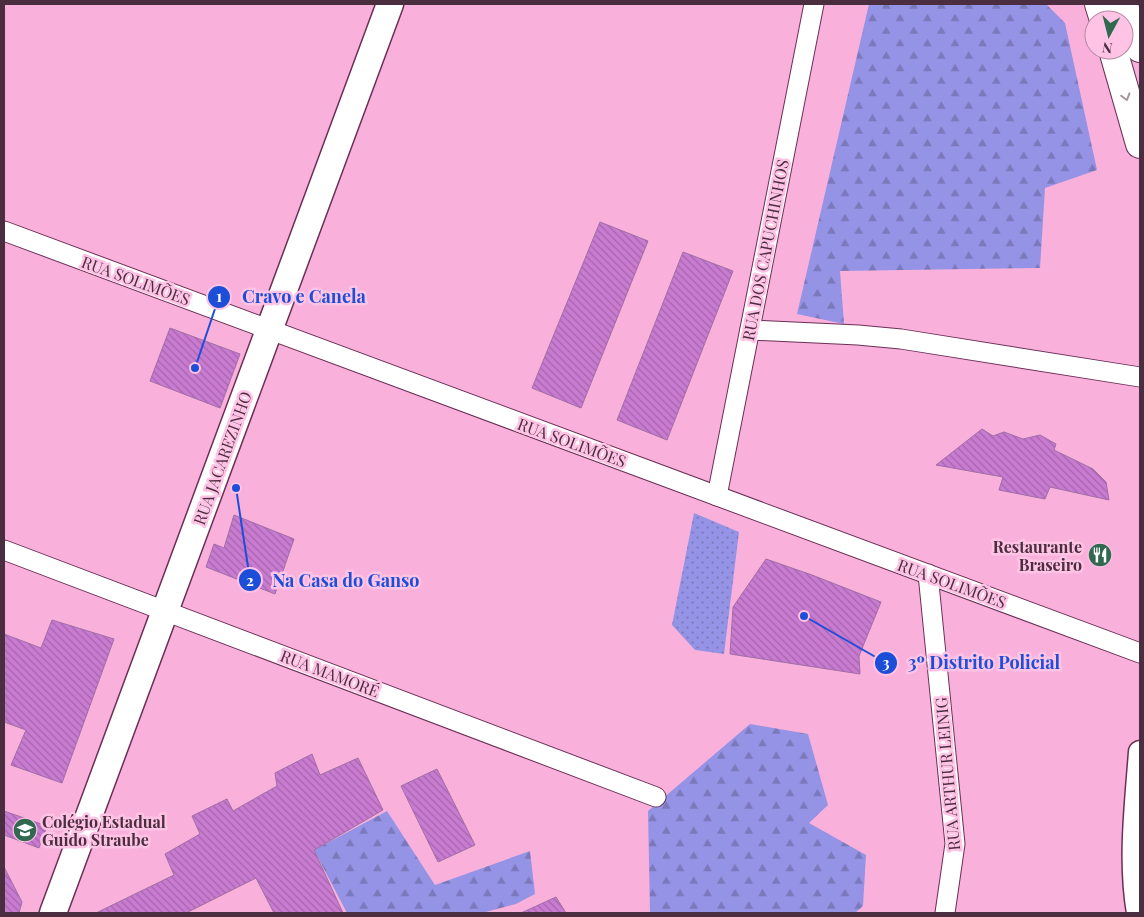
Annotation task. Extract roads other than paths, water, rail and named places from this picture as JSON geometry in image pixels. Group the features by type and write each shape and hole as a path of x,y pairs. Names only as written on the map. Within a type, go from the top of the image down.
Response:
{"main road":[{"name":"RUA JACAREZINHO","path":"53,913 390,4"},
{"path":"1123,4 1140,48"},
{"path":"1116,60 1140,144"}],"street":[{"name":"RUA DOS CAPUCHINHOS","path":"717,496 814,4"},
{"name":"RUA SOLIMÕES","path":"4,231 1140,653"},
{"path":"750,330 901,339 1140,377"},
{"name":"RUA MAMORÉ","path":"4,550 656,797"},
{"name":"RUA ARTHUR LEINIG","path":"928,574 955,844 945,913"},
{"path":"1138,913 1134,859 1140,752"}],"place":[{"name":"Cravo e Canela","path":"195,368"},
{"name":"Na Casa do Ganso","path":"236,488"},
{"name":"Restaurante Braseiro","path":"1100,555"},
{"name":"3º Distrito Policial","path":"804,616"},
{"name":"Colégio Estadual Guido Straube","path":"25,830"}]}
